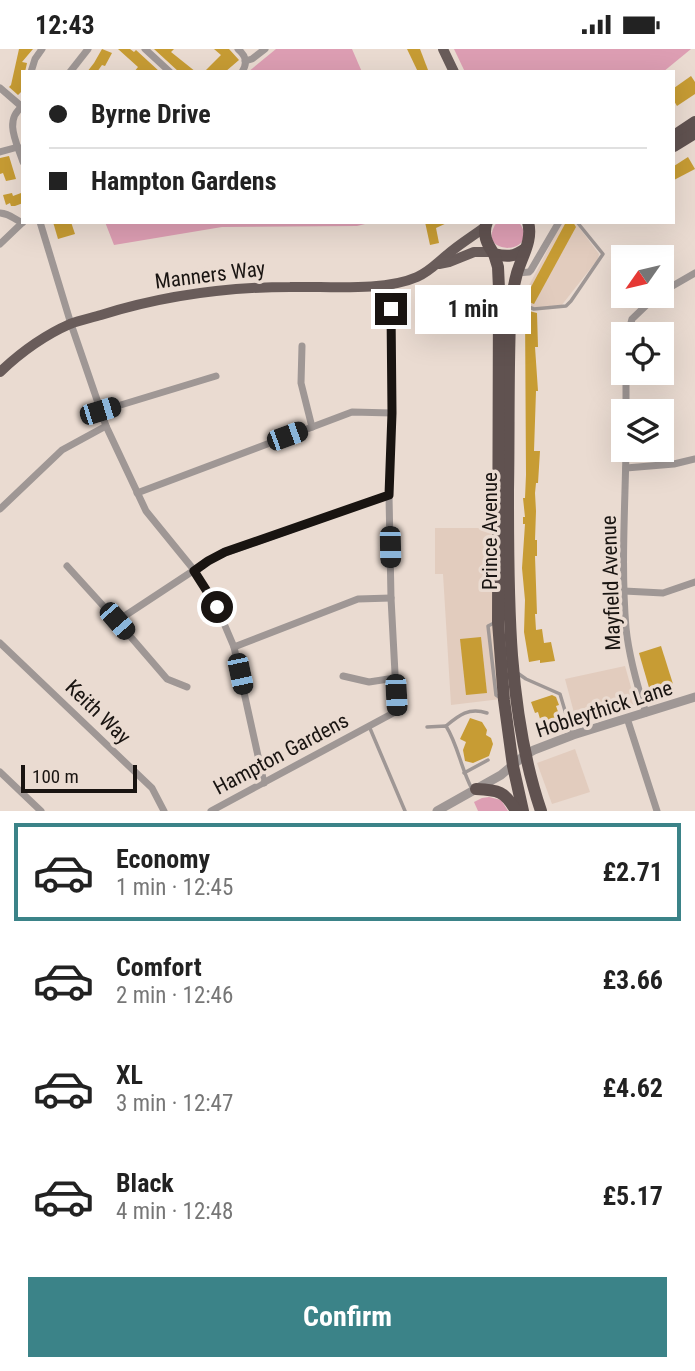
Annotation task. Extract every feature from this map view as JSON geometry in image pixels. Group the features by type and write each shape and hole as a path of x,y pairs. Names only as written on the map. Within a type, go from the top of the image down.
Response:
{"highway":[{"path":"675,134 695,122"},
{"path":"675,145 695,133"},
{"name":"Prince Avenue","path":"486,224 485,235 498,267 499,289 498,622 504,700 520,760 541,811"},
{"name":"Prince Avenue","path":"523,811 508,569 510,330 511,300 529,229"},
{"path":"493,253 509,257 525,249"},
{"path":"520,760 520,774 532,811"},
{"path":"474,790 501,792 516,811"}],"main road":[{"path":"443,49 453,70"},
{"name":"Manners Way","path":"0,372 39,341 71,324 119,309 214,292 278,286 391,283 418,276 439,264 486,224"},
{"name":"Manners Way","path":"439,264 449,263 474,252 493,253"}],"street":[{"path":"32,70 42,49"},
{"path":"72,70 88,49"},
{"path":"145,49 168,70"},
{"path":"238,49 246,61 243,70"},
{"path":"246,61 265,49"},
{"path":"0,87 21,105"},
{"path":"21,107 12,119 21,156"},
{"path":"0,152 18,147"},
{"path":"0,213 10,214 21,221"},
{"path":"0,244 21,224"},
{"path":"41,224 106,426 146,511 194,571 217,607 234,647 264,783"},
{"path":"517,273 531,270 558,224"},
{"path":"674,285 695,273"},
{"name":"Hampton Gardens","path":"211,811 397,711 389,495 392,413 391,283"},
{"path":"631,322 643,308"},
{"path":"302,346 301,383 312,427"},
{"path":"100,411 216,376"},
{"path":"137,493 352,412 392,413"},
{"path":"0,509 62,450 106,426"},
{"path":"625,468 674,464 695,459"},
{"name":"Mayfield Avenue","path":"625,462 626,631 634,674 646,713"},
{"path":"117,621 225,552 389,495"},
{"path":"67,566 167,679 187,687"},
{"path":"624,591 663,593 695,582"},
{"path":"234,647 358,599 391,598"},
{"name":"Keith Way","path":"0,643 152,788 164,811"},
{"path":"343,676 369,682 395,678"},
{"name":"Hobleythick Lane","path":"437,811 501,775 534,750 695,697"},
{"path":"627,718 657,811"},
{"path":"0,772 41,811"}],"lane":[{"path":"511,300 534,309 562,307 571,301 603,254 579,224"},
{"path":"514,671 560,695 573,735"},
{"path":"427,727 446,726 465,712 475,710 486,713"},
{"path":"369,726 405,811"},
{"path":"446,726 474,790"},
{"path":"464,772 488,760"}],"shaded area":[{"path":"276,49 352,49 361,70 250,70"},
{"path":"454,49 691,49 665,70 464,70"},
{"path":"106,224 365,224 222,227 114,245"},
{"path":"496,224 520,224 524,233 522,241 508,248 493,242 492,233"},
{"path":"561,224 576,224 599,254 598,259 561,306 535,308 521,301"},
{"path":"435,528 494,528 501,699 451,705 443,574 435,574"},
{"path":"625,666 636,705 577,724 565,679"},
{"path":"575,749 590,792 552,804 537,763"},
{"path":"489,797 501,800 508,811 478,811 474,802"}],"building":[{"path":"19,49 33,49 22,62 27,63 25,70 21,70 21,92 18,95 9,87"},
{"path":"102,49 112,53 105,66 102,65 98,70 89,70"},
{"path":"118,49 130,49 134,52 136,50 158,70 136,70 138,67"},
{"path":"154,49 174,49 171,52 194,70 177,70"},
{"path":"214,49 229,49 239,60 227,70 206,70 221,55"},
{"path":"407,49 420,49 428,70 417,70"},
{"path":"691,76 695,82 695,94 677,106 675,87"},
{"path":"9,156 16,179 6,181 3,173 0,174 0,158"},
{"path":"688,157 695,169 675,179 675,165"},
{"path":"21,193 21,204 6,205 3,195"},
{"path":"54,224 72,224 75,234 58,239"},
{"path":"425,224 445,224 436,228 439,243 430,245"},
{"path":"565,224 574,224 576,227 534,304 524,300"},
{"path":"525,310 537,313 538,347 535,347 538,391 534,451 540,451 535,493 536,630 542,629 544,643 551,642 555,661 540,663 540,660 529,662 524,632 522,568 526,475"},
{"path":"481,637 487,693 466,695 460,639"},
{"path":"661,646 673,684 650,691 639,653"},
{"path":"552,695 556,697 559,705 556,706 562,723 543,729 538,712 535,713 531,702"},
{"path":"470,718 482,722 487,730 486,735 491,738 493,744 489,756 473,763 465,761 463,750 466,742 460,739"}],"route":[{"path":"217,607 194,571 208,561 225,552 389,495 392,413 391,309"}]}
